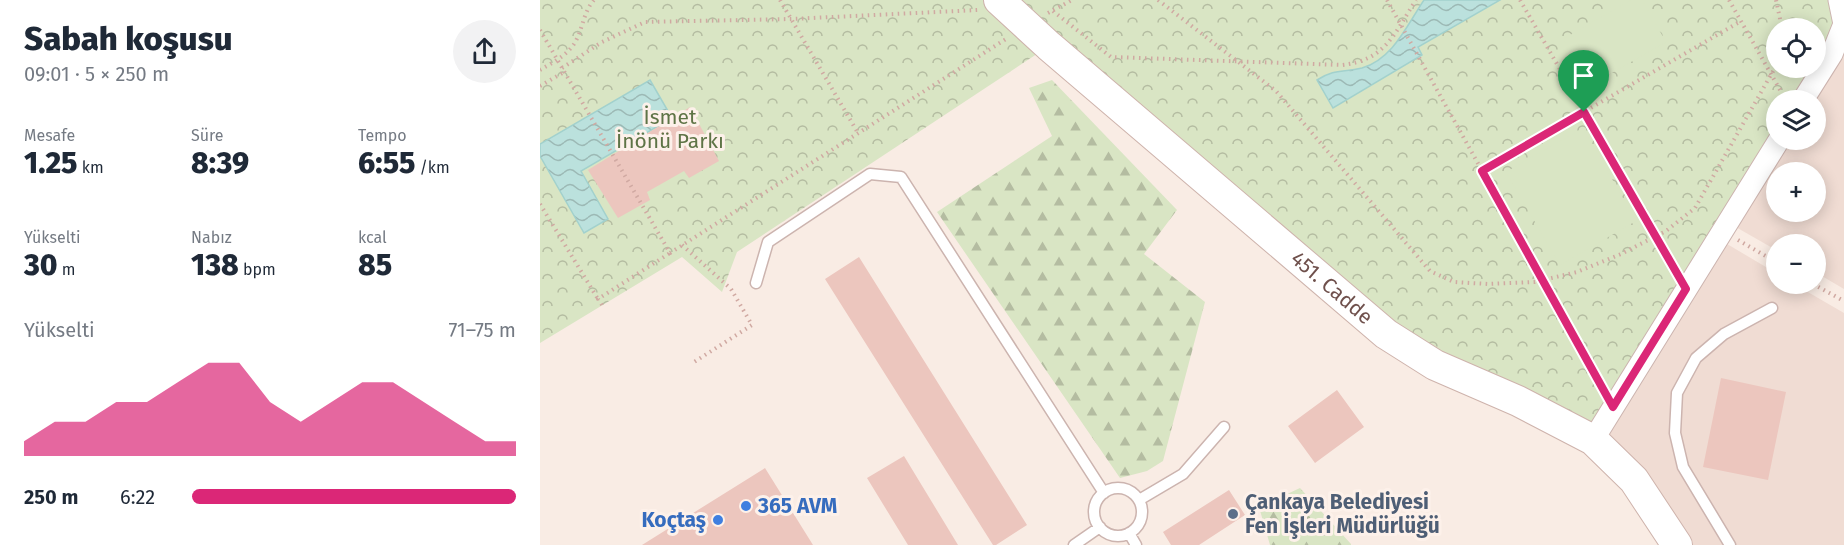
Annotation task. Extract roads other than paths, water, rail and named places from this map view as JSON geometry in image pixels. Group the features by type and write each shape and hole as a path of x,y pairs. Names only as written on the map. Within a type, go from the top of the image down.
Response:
{"street":[{"path":"1809,90 1832,54 1844,24 1839,0"},
{"name":"451. Cadde","path":"1012,11 1386,334 1435,365 1518,401 1593,440 1634,480 1677,545"},
{"path":"1593,440 1773,150"}],"lane":[{"path":"756,283 768,242 870,174 901,177 1104,493"},
{"path":"1730,545 1683,467 1675,433 1677,393 1696,358 1724,334 1772,308"},
{"path":"1139,500 1183,474 1224,428"},
{"path":"1117,488 1124,489 1131,491 1139,500 1142,516 1135,529 1116,536 1100,527 1094,511 1098,498 1104,493 1117,488"},
{"path":"1074,545 1100,527"},
{"path":"1129,533 1136,545"}],"water":[{"path":"1424,0 1500,0 1418,47 1422,55 1333,108 1317,80 1335,72 1373,64 1391,49"},
{"path":"650,80 672,118 581,171 608,219 584,233 540,156 540,144"}],"place":[{"name":"365 AVM","path":"746,506"},
{"name":"Çankaya Belediyesi Fen İşleri Müdürlüğü","path":"1233,514"},
{"name":"Koçtaş","path":"718,520"}],"park label":[{"name":"İsmet İnönü Parkı","path":"670,129"}]}
